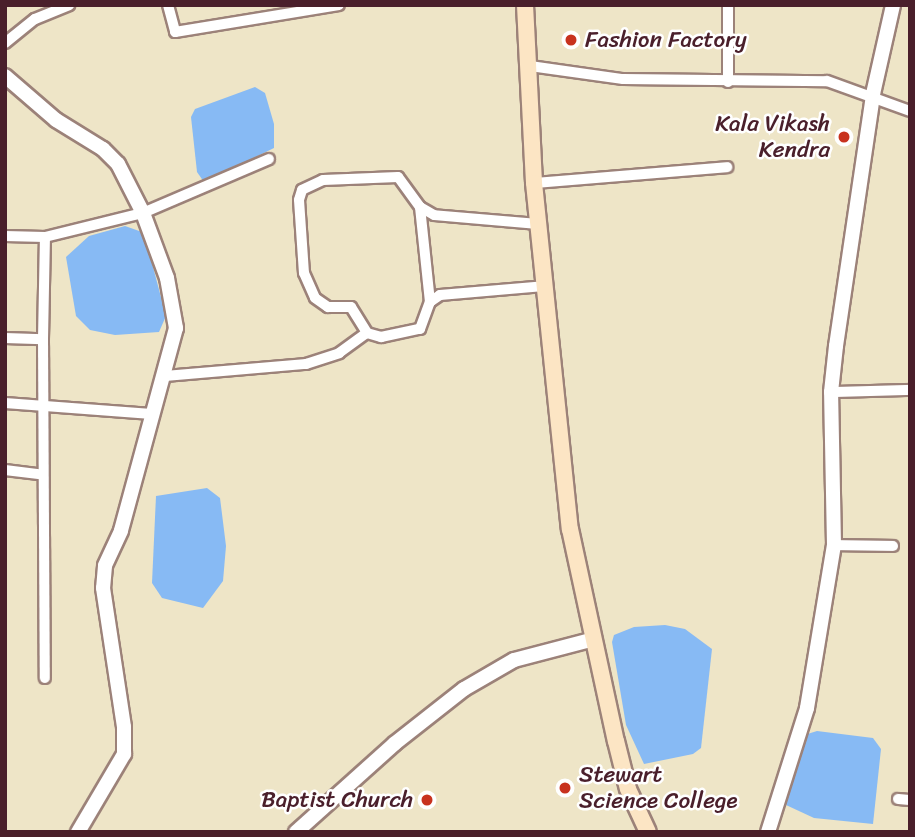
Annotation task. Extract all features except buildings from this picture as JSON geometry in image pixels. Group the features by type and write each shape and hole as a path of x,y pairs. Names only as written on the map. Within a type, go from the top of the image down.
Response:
{"main road":[{"path":"525,5 534,183 565,492 591,640 628,789 648,832"}],"street":[{"path":"5,43 35,19 69,5"},
{"path":"168,5 175,32 339,5"},
{"path":"727,5 729,82"},
{"path":"768,832 807,708 834,545 831,391 873,94 893,5"},
{"path":"530,66 622,79 729,82 827,80 873,94 910,111"},
{"path":"5,76 56,120 103,149 118,164 143,213 167,278 176,328 121,531 105,566 103,588 124,727 124,754 78,832"},
{"path":"5,236 45,237 143,213 269,159"},
{"path":"534,183 727,167"},
{"path":"420,207 430,302 420,329 381,337 367,333 351,307 328,307 315,298 304,273 302,190 323,180 398,177 420,207 434,215 538,224"},
{"path":"45,237 45,678"},
{"path":"430,302 440,295 544,286"},
{"path":"165,376 306,364 339,353 367,333"},
{"path":"5,338 43,339"},
{"path":"831,391 910,390"},
{"path":"5,403 43,408 152,414"},
{"path":"5,470 43,475"},
{"path":"834,545 892,546"},
{"path":"296,832 394,744 464,690 513,660 591,640"}],"water":[{"path":"255,87 265,93 274,124 274,148 204,182 197,172 191,117 195,109"},
{"path":"125,226 142,232 148,248 166,316 159,332 115,335 90,330 76,316 66,257 89,236"},
{"path":"207,488 220,498 226,546 223,581 203,608 162,598 152,583 156,496"},
{"path":"665,625 685,629 712,649 701,748 693,754 644,764 626,725 612,642 614,635 634,627"},
{"path":"817,731 873,738 881,749 873,824 814,818 786,805 792,749 798,737"}],"place":[{"name":"Fashion Factory","path":"571,40"},
{"name":"Kala Vikash Kendra","path":"844,137"},
{"name":"Stewart Science College","path":"565,788"},
{"name":"Baptist Church","path":"427,800"}]}
